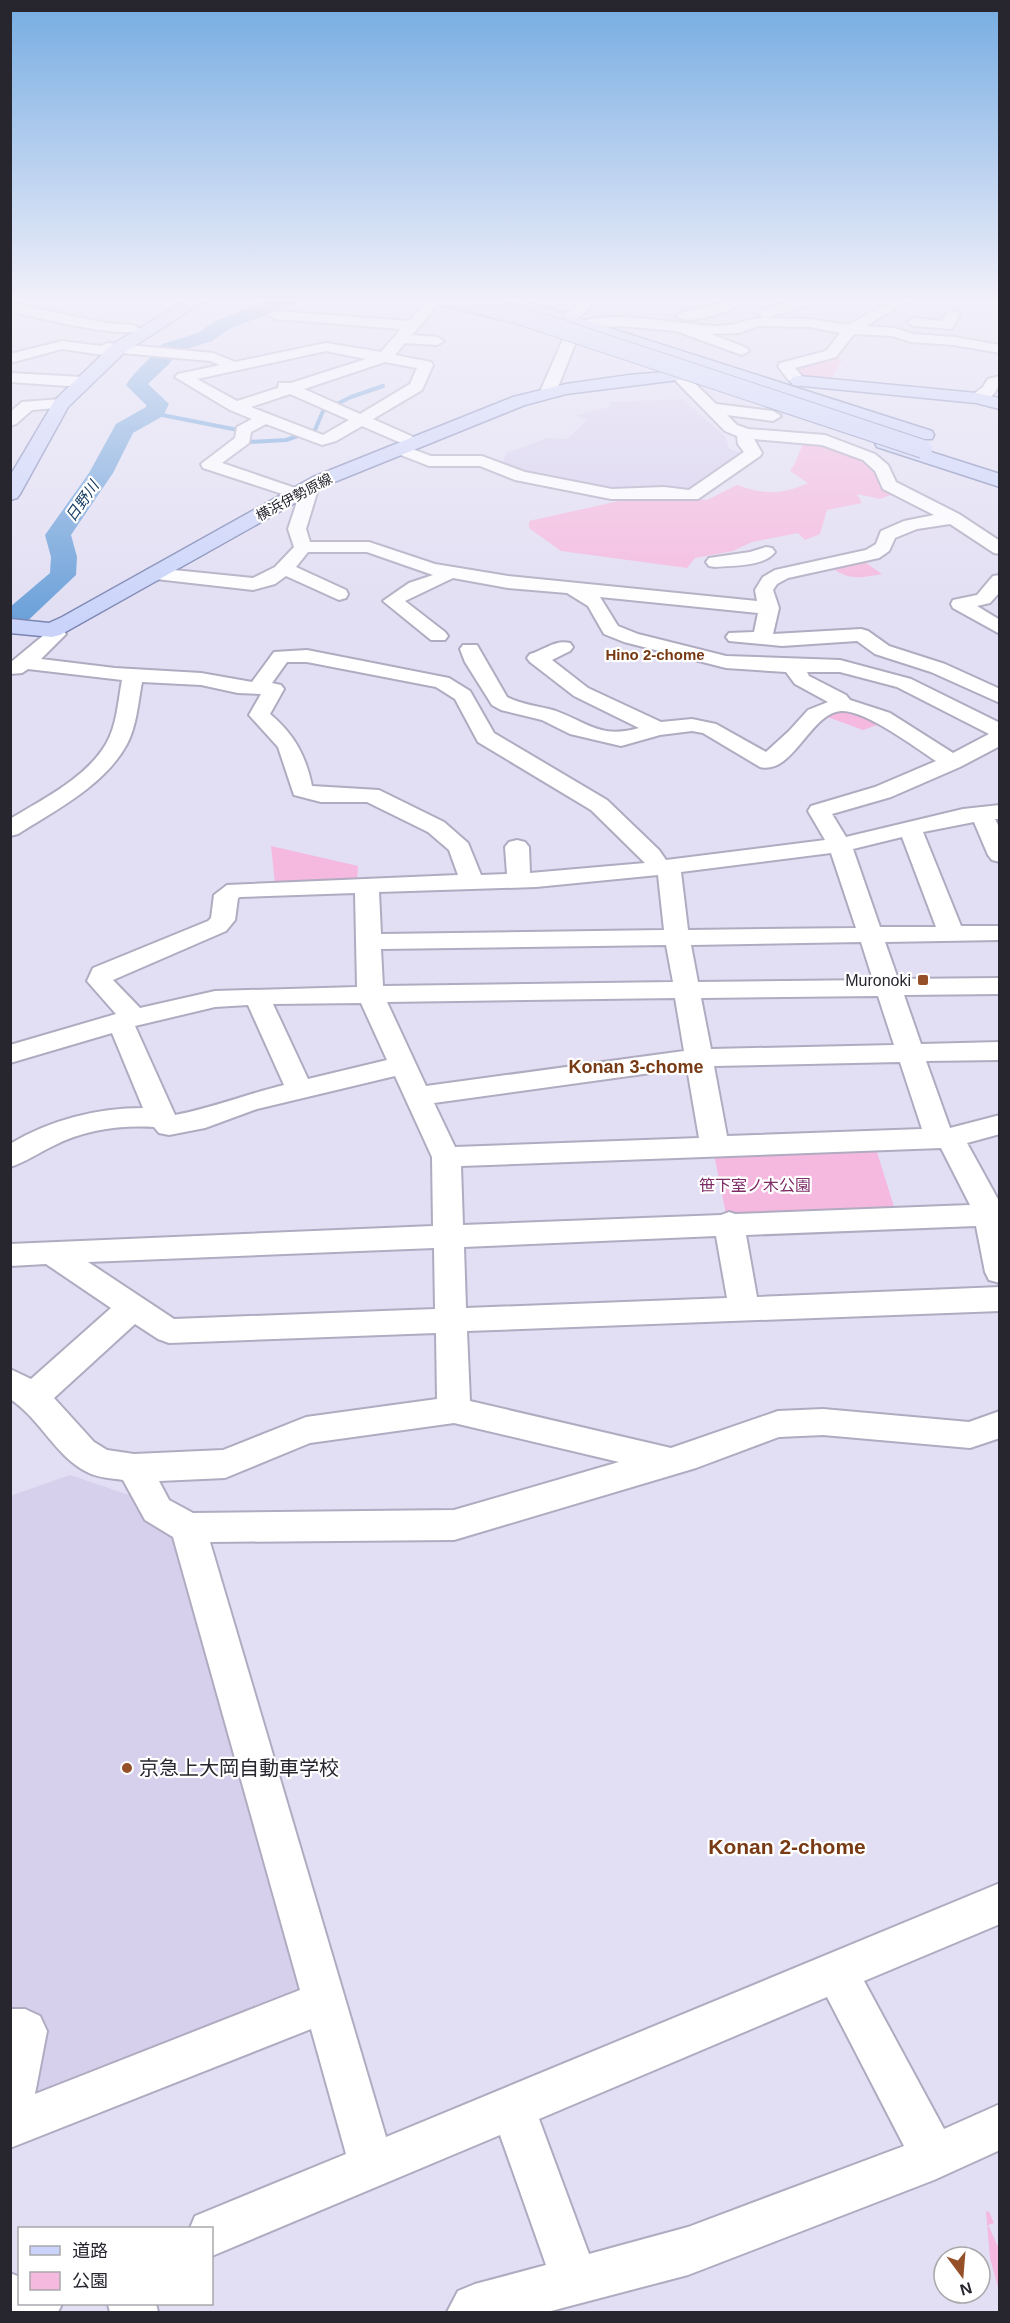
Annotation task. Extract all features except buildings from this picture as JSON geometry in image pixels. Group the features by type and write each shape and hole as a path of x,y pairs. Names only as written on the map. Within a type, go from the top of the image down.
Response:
{"main road":[{"path":"10,468 51,408"},
{"path":"10,494 52,408"},
{"name":"横浜伊勢原線","path":"18,627 52,630 70,622 304,490 498,408"},
{"path":"778,408 999,482"},
{"path":"818,408 932,444"},
{"path":"824,408 999,466"},
{"path":"846,408 999,474"}],"street":[{"path":"10,421 24,408"},
{"path":"240,408 322,440 330,438 382,408"},
{"path":"335,408 363,420 429,461 482,461 521,476 611,494 664,492 692,495 754,453 746,444 745,434"},
{"path":"709,408 731,428 745,434 825,440 869,457 882,469 889,485 953,518 999,549"},
{"path":"712,408 773,416"},
{"path":"266,418 243,430 243,436 209,464 304,490 297,529 303,547"},
{"path":"754,580 857,559 878,552 885,545 887,535 898,528 953,518"},
{"path":"154,574 253,584 264,583 285,569 303,547"},
{"path":"303,547 369,547 431,569 508,582 768,608"},
{"path":"763,637 768,608 764,591 754,580 721,561 753,557 766,552"},
{"path":"285,569 339,594"},
{"path":"438,636 392,601 416,587 445,577"},
{"path":"999,580 983,599 960,604 999,628"},
{"path":"571,588 595,602 611,630 631,638 726,662 840,666 904,683 999,735"},
{"path":"18,668 56,634 52,630"},
{"path":"736,637 782,640 861,635 882,650 938,668 999,697"},
{"path":"563,647 549,655 537,658 581,692 657,729"},
{"path":"471,649 475,662 499,701 508,706 549,716 576,730 621,740 657,729 692,725 709,728 768,762 797,736 815,714 841,704 883,717 952,762"},
{"path":"258,687 281,656 307,656 442,682 463,695 486,737 599,805 664,868 715,1146"},
{"path":"792,666 802,680 839,699 841,704"},
{"path":"18,668 201,679 238,687 274,689 260,715 282,734 297,763 302,790 321,795 372,795 436,826 460,848 473,882"},
{"path":"10,829 85,778 110,754 123,731 134,675"},
{"path":"999,735 952,762 883,792 819,811 840,844 910,1053 944,1138 994,1214 999,1272"},
{"path":"403,1065 250,1102 206,1119 169,1126 161,1118 127,1019 100,981 102,974 217,926 223,920 226,896 235,890 519,880 664,868 840,844 990,813 999,855"},
{"path":"910,828 951,933"},
{"path":"517,847 519,880"},
{"path":"368,886 370,993 446,1158 454,1410"},
{"path":"369,942 999,933"},
{"path":"10,1054 127,1019 206,1001 257,996 999,986"},
{"path":"257,996 300,1090"},
{"path":"417,1096 699,1058 999,1050"},
{"path":"10,1157 30,1144 58,1132 101,1119 132,1115 161,1118"},
{"path":"446,1158 944,1138 999,1124"},
{"path":"10,1256 729,1223 994,1214"},
{"path":"729,1223 744,1308"},
{"path":"51,1253 170,1331 999,1299"},
{"path":"134,1307 22,1389 82,1452 100,1463 134,1468 225,1464 306,1430 454,1410 669,1460"},
{"path":"134,1468 157,1510 188,1528 454,1525 669,1460 696,1454 778,1424 823,1422 970,1435 999,1424"},
{"path":"188,1528 372,2166"},
{"path":"213,2233 999,1903"},
{"path":"836,1971 934,2157"},
{"path":"10,2126 325,2002"},
{"path":"10,2031 25,2031 10,2109"},
{"path":"512,2107 576,2281"},
{"path":"471,2313 475,2308 688,2252 934,2157 999,2126"},
{"path":"21,2305 25,2308 35,2305"}],"shaded area":[{"path":"603,408 694,408 726,437 729,449 746,454 695,492 616,492 593,485 531,475 507,465 503,460 507,453 547,438 567,439 587,420 575,416"},
{"name":"京急上大岡自動車学校","path":"70,1475 132,1496 173,1536 313,1999 25,2102 10,2017 10,1496"}],"green space":[{"path":"803,444 832,449 865,462 891,495 880,499 857,494 862,503 827,510 820,534 805,540 798,533 752,542 733,551 695,558 687,568 561,551 529,528 529,521 623,500 670,496 707,500 737,485 765,492 789,490 808,483 790,471"},
{"path":"862,560 882,574 854,577 842,574 829,566"},
{"path":"842,706 885,722 863,730 822,715"},
{"path":"271,846 358,866 357,881 275,883"},
{"name":"笹下室ノ木公園","path":"876,1149 895,1210 727,1219 714,1154"},
{"path":"986,2211 989,2212 994,2223 988,2225 999,2249 999,2291 992,2265 992,2245 989,2245"}],"waterway":[{"name":"日野川","path":"10,622 63,575 64,557 58,535 101,473 124,429 156,408"},
{"path":"152,413 238,430 249,442 286,440 315,430 323,411 328,408"}],"place":[{"name":"Muronoki","path":"923,980"},
{"name":"京急上大岡自動車学校","path":"127,1768"}],"district":[{"name":"Hino 2-chome","path":"655,654"},
{"name":"Konan 3-chome","path":"636,1067"},
{"name":"Konan 2-chome","path":"787,1846"}]}
